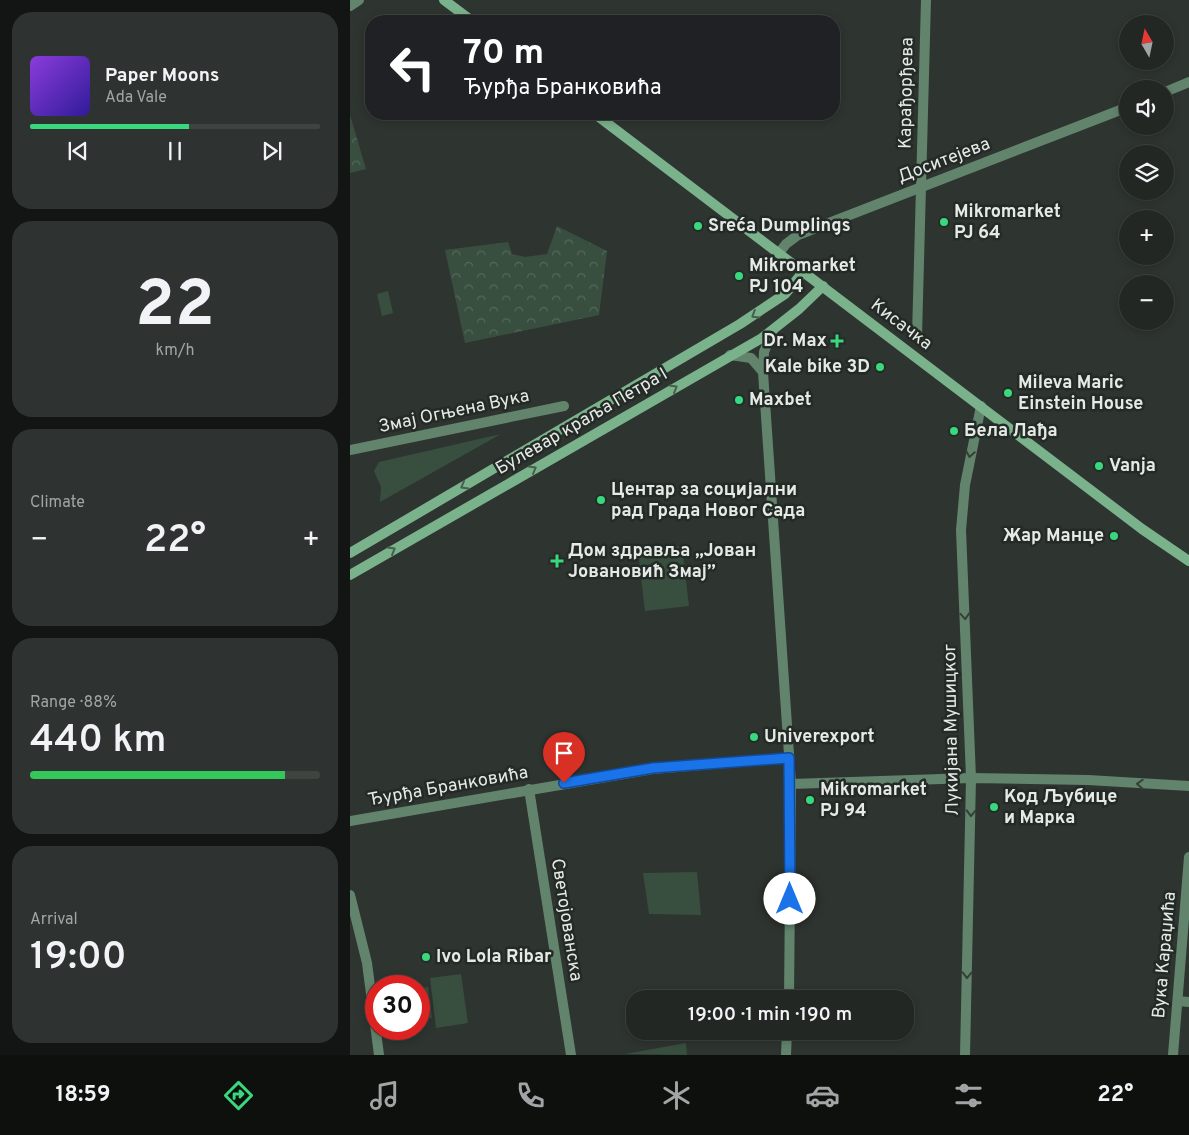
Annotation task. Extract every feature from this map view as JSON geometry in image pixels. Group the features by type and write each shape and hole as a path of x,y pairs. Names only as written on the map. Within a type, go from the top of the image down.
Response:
{"street":[{"path":"350,6 358,0"},
{"path":"444,0 464,15"},
{"name":"Карађорђева","path":"917,336 926,0"},
{"path":"1174,88 1189,82"},
{"name":"Доситејева","path":"779,253 786,244 798,235 1119,110"},
{"name":"Кисачка","path":"602,120 1142,529 1189,561"},
{"name":"Булевар краља Петра I","path":"350,553 740,324 785,294 804,272"},
{"name":"Булевар краља Петра I","path":"350,575 773,330 802,307 822,286"},
{"path":"773,330 764,352 763,372 791,784 789,990"},
{"path":"730,355 752,358 763,372"},
{"name":"Змај Огњена Вука","path":"350,450 564,406"},
{"name":"Лукијана Мушицког","path":"965,1055 972,778 961,530 966,477 981,406"},
{"name":"Ђурђа Бранковића","path":"350,821 653,768 789,758"},
{"path":"791,784 972,778 1088,780 1189,786"},
{"name":"Светојованска","path":"528,789 571,1055"},
{"name":"Вука Караџића","path":"1173,1055 1189,857"},
{"path":"350,895 367,963 379,1055"},
{"path":"1178,1001 1189,1002"},
{"path":"786,1055 787,1040"}],"green space":[{"path":"350,115 366,169 350,173"},
{"path":"557,226 607,251 599,315 465,343 445,250 508,242 512,254 525,257 547,254"},
{"path":"388,291 393,313 382,316 377,294"},
{"path":"501,434 380,502 381,487 374,471 379,462"},
{"path":"682,546 689,606 645,611 638,551"},
{"path":"697,872 701,915 649,914 643,873"},
{"path":"461,974 468,1023 436,1028 430,978"},
{"path":"430,1002 432,1018 430,1018"},
{"path":"686,1043 687,1055 625,1054"}],"place":[{"name":"Mikromarket PJ 64","path":"944,222"},
{"name":"Sreća Dumplings","path":"698,226"},
{"name":"Mikromarket PJ 104","path":"739,276"},
{"name":"Dr. Max","path":"837,341"},
{"name":"Kale bike 3D","path":"880,367"},
{"name":"Mileva Maric Einstein House","path":"1008,393"},
{"name":"Maxbet","path":"739,400"},
{"name":"Бела Лађа","path":"954,431"},
{"name":"Vanja","path":"1099,466"},
{"name":"Центар за социјални рад Града Новог Сада","path":"601,500"},
{"name":"Жар Манце","path":"1114,536"},
{"name":"Дом здравља „Јован Јовановић Змај”","path":"557,561"},
{"name":"Univerexport","path":"754,737"},
{"name":"Mikromarket PJ 94","path":"810,800"},
{"name":"Код Љубице и Марка","path":"994,807"},
{"name":"Ivo Lola Ribar","path":"426,957"}],"route":[{"path":"564,783 653,768 789,758 791,784 790,899"}]}
